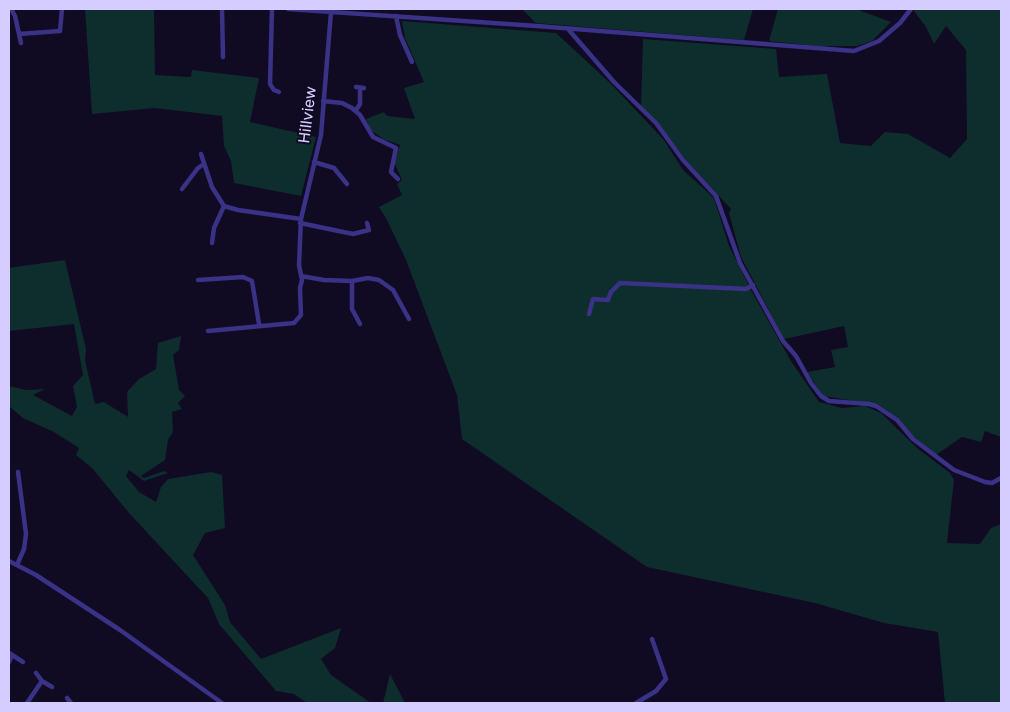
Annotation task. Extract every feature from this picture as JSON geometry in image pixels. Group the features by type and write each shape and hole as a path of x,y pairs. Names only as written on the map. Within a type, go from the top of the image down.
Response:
{"street":[{"path":"11,9 15,16 21,43"},
{"path":"19,34 60,31 62,9"},
{"path":"222,9 223,57"},
{"path":"272,9 270,84 274,90 279,92"},
{"path":"288,9 854,51 879,41 900,23 911,9"},
{"path":"384,9 384,15"},
{"name":"Hillview","path":"259,324 297,321 302,310 299,253 300,221 321,135 331,12"},
{"path":"396,16 400,35 412,62"},
{"path":"568,29 614,82 656,124 683,160 716,196 738,258 783,341 796,356 811,383 821,396 829,401 876,406 897,420 913,440 954,470 985,482 992,483 1001,478"},
{"path":"356,110 360,104 360,88"},
{"path":"323,101 342,103 356,110 373,137 396,148 391,172 398,179"},
{"path":"201,154 212,187 224,206 354,234 369,230 367,223"},
{"path":"314,162 334,168 348,185"},
{"path":"182,189 198,168 204,164"},
{"path":"212,243 214,228 224,206"},
{"path":"301,276 324,280 352,281 372,278 384,282 393,290 409,319"},
{"path":"198,280 243,277 252,281 259,324 208,330"},
{"path":"352,281 352,309 360,325"},
{"path":"589,314 593,299 608,300 611,292 620,283 746,289 753,285"},
{"path":"17,565 24,549 26,534 18,472"},
{"path":"9,561 36,574 120,630 222,703"},
{"path":"636,703 656,691 666,679 652,639"},
{"path":"9,662 11,654 23,662"},
{"path":"36,674 42,681 52,687"},
{"path":"26,703 42,681"},
{"path":"67,698 71,703"}],"green space":[{"path":"85,9 154,9 155,75 191,77 192,70 259,78 250,122 316,137 301,196 234,183 231,161 224,146 222,116 155,108 92,114"},
{"path":"522,9 753,9 744,40 536,23"},
{"path":"778,9 856,9 891,22 872,41 857,46 817,46 769,41"},
{"path":"915,9 1001,9 1001,437 985,431 981,442 962,437 936,455 875,404 823,396 807,372 835,367 831,350 848,347 844,326 784,339 741,257 729,213 731,209 686,160 661,127 641,107 643,39 776,49 779,77 827,74 840,143 871,146 885,132 908,134 950,158 967,139 966,50 946,26 934,44 926,27 914,11"},
{"path":"402,21 556,33 610,83 664,140 683,170 714,198 729,246 752,292 791,361 819,402 842,408 865,406 881,413 917,448 950,473 954,480 947,543 980,544 991,528 1001,524 1001,703 945,703 938,632 884,623 815,603 647,567 462,439 457,395 406,260 379,207 402,195 397,184 402,180 394,162 400,145 383,139 370,129 366,119 384,112 387,116 415,119 404,88 424,82 405,38"},
{"path":"65,260 86,349 85,360 95,404 104,402 128,417 127,392 139,379 156,369 158,343 181,336 179,350 173,355 179,390 185,396 178,403 182,409 172,412 173,432 168,440 165,460 141,476 144,478 164,471 168,473 144,481 129,470 126,476 139,492 156,502 161,487 168,479 211,472 222,475 225,528 205,533 193,555 225,605 230,622 261,659 341,628 335,648 321,659 331,675 371,703 307,703 294,694 276,691 219,624 208,598 129,513 93,469 76,455 79,448 54,432 23,418 9,406 9,386 26,390 45,389 33,395 72,416 77,407 73,386 83,375 74,324 9,331 9,268"},
{"path":"390,674 405,703 383,703"}]}
